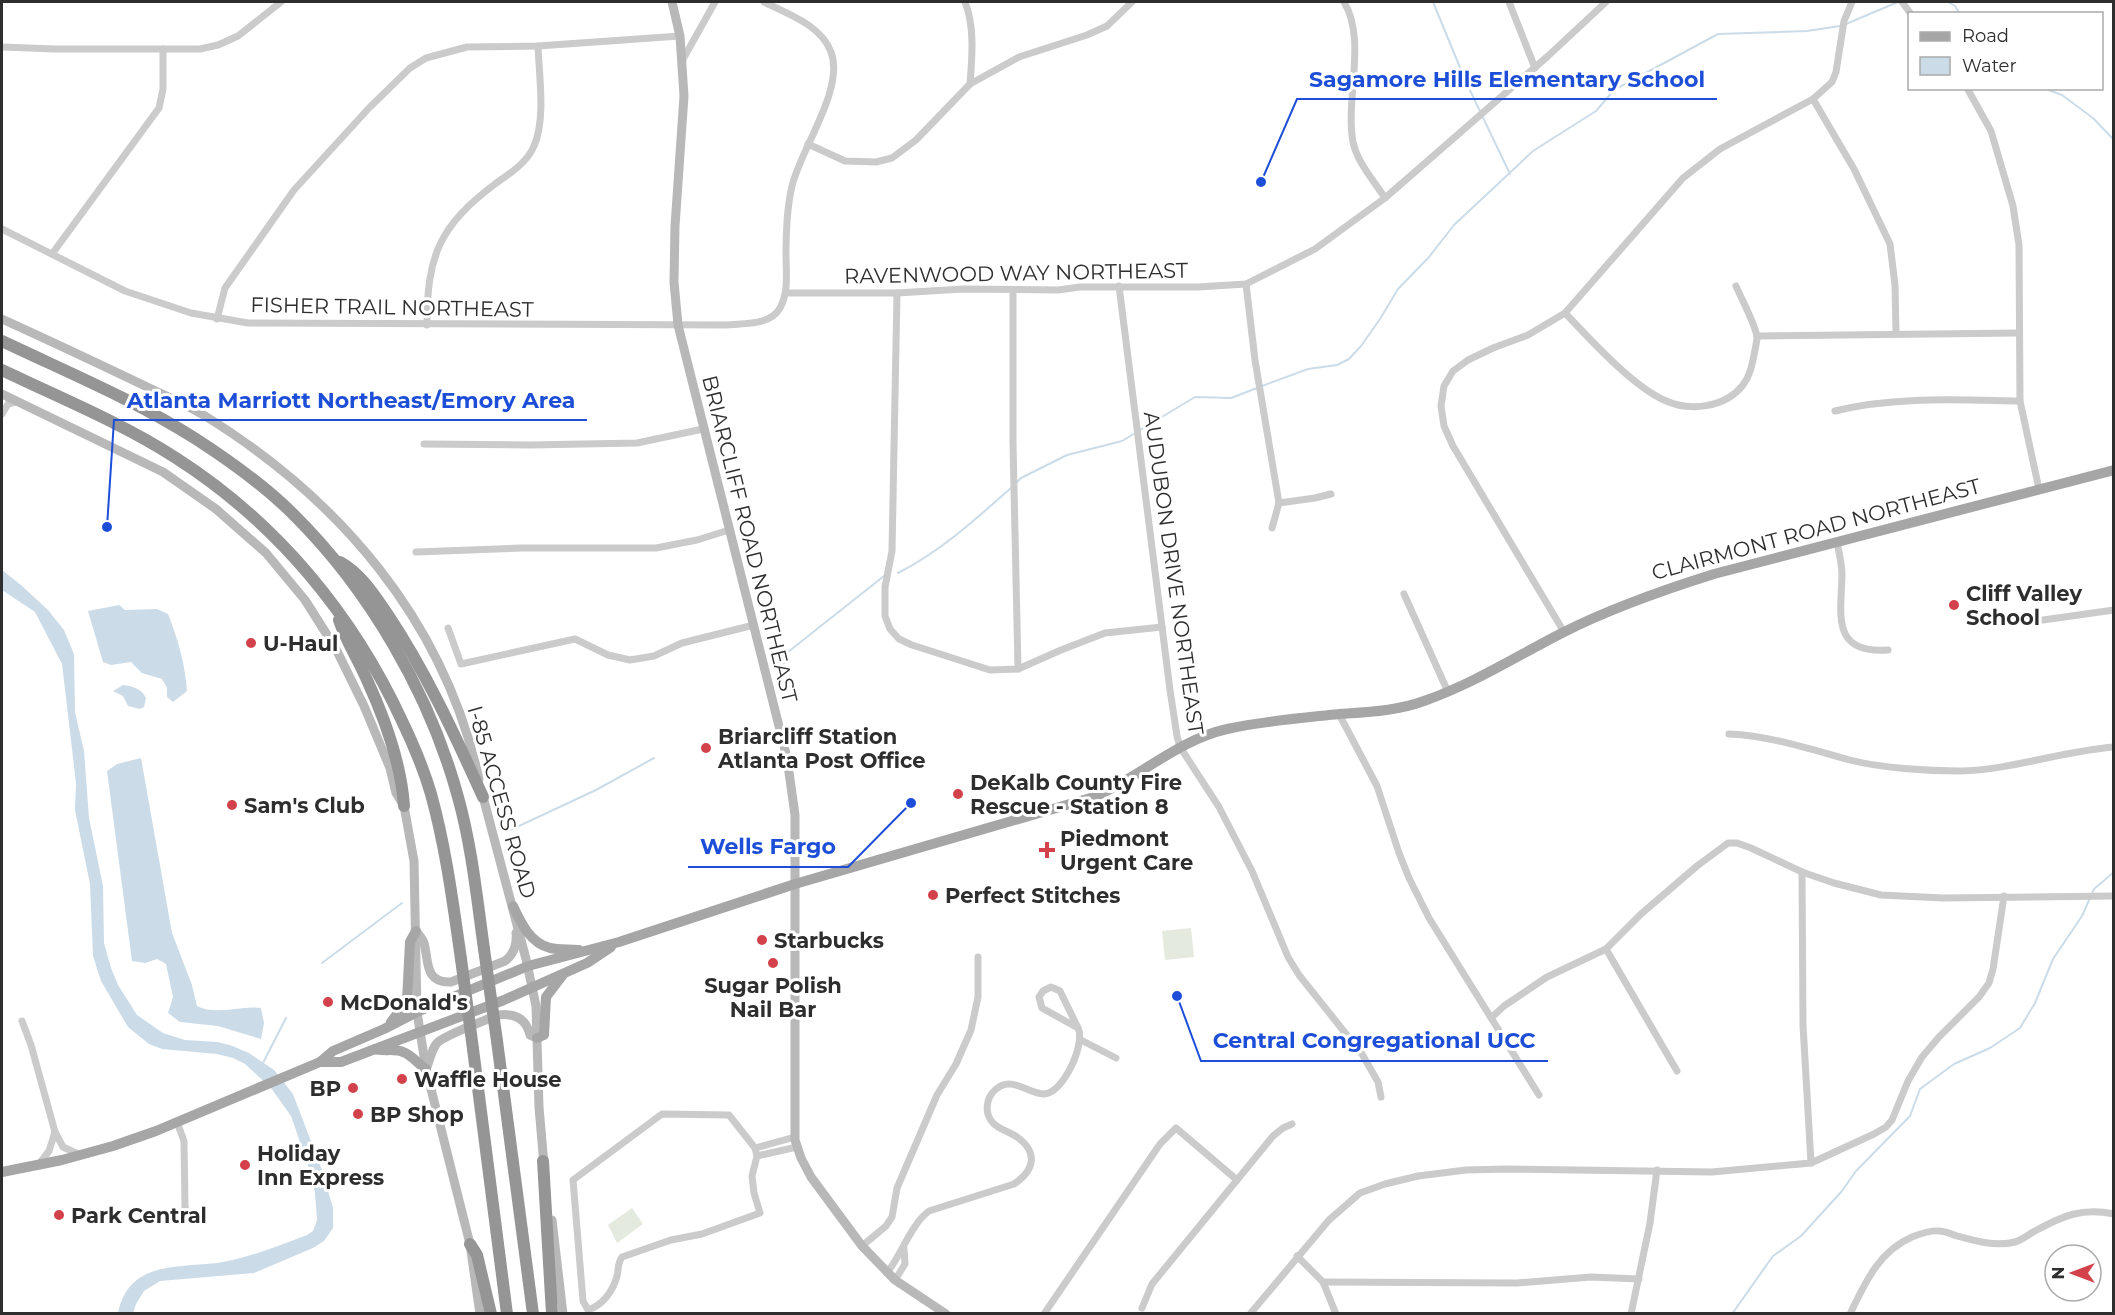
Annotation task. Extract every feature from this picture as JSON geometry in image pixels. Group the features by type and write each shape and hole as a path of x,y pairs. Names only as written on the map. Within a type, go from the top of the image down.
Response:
{"highway":[{"path":"2,341 147,411 195,438 228,461 292,513 335,559 364,597 390,641 432,723 455,787 465,826 533,1314"},
{"path":"2,370 125,429 201,474 237,502 277,539 334,605 362,646 390,696 414,748 431,793 446,860 507,1314"},
{"path":"335,559 353,569 399,632 440,702 483,796"},
{"path":"334,605 346,640 383,718 401,780 404,806"},
{"path":"543,1161 560,1313"},
{"path":"470,1244 477,1255 491,1314"}],"main road":[{"name":"BRIARCLIFF ROAD NORTHEAST","path":"672,2 680,36 684,96 675,226 674,282 678,325 787,759 795,815 796,1142 811,1177 862,1246 895,1280 946,1314"},
{"name":"I-85 ACCESS ROAD","path":"2,319 200,413 246,443 295,480 337,519 390,583 430,647 446,678 472,749 528,966 536,1006 543,1161"},
{"path":"2,394 163,472 216,508 266,554 305,600 336,649 364,706 390,768 396,793 404,806 414,861 417,1012 426,1069 470,1244 480,1314"},
{"name":"CLAIRMONT ROAD NORTHEAST","path":"2,1172 113,1146 177,1122 320,1062 333,1051 417,1012 528,966 619,942 795,884 1094,797 1131,778 1180,747 1205,736 1227,729 1401,708 1421,703 1448,692 1564,632 1672,587 1714,574 2114,470"},
{"path":"416,931 424,942 427,966 432,974 439,981 451,982 505,961 511,955 516,942 513,906"},
{"path":"513,906 521,922 535,940 553,948 582,951"},
{"path":"384,1029 407,1001 410,942 416,931"},
{"name":"CLAIRMONT ROAD NORTHEAST","path":"320,1062 341,1062 420,1030 504,1000 586,963 619,942"},
{"path":"426,1069 432,1059 433,1050 440,1041 498,1015 507,1014 521,1019 528,1027 530,1035 537,1038 544,1035 546,997 564,973"},
{"path":"374,1048 383,1052 401,1051 426,1069"}],"street":[{"path":"2,46 55,49 200,49 218,45 238,36 281,2"},
{"path":"682,61 716,2"},
{"path":"764,2 816,30 825,39 832,54 835,69 831,89 797,170 790,197 786,293"},
{"path":"965,2 970,14 970,84"},
{"path":"808,144 845,161 876,162 892,158 916,140 970,84 1019,57 1087,35 1107,26 1132,2"},
{"path":"1344,2 1349,9 1353,25 1353,144 1361,162 1384,198"},
{"path":"1509,2 1534,68"},
{"path":"1272,528 1279,503 1255,360 1246,284 1315,249 1384,198 1534,68 1606,2"},
{"path":"1564,632 1444,426 1441,406 1444,386 1453,371 1460,366 1492,348 1528,335 1564,313 1683,178 1703,161 1720,149 1813,99 1832,82 1836,72 1844,21 1852,2"},
{"path":"217,319 225,288 294,190 369,108 410,68 426,58 467,47 538,46 680,36"},
{"path":"427,325 431,266 449,228 468,207 525,160 534,147 540,126 538,46"},
{"path":"52,254 159,108 163,89 163,49"},
{"path":"1968,90 1991,131 2013,206 2019,245 2020,400 2039,489"},
{"path":"1813,99 1854,169 1890,244 1895,285 1896,333"},
{"name":"FISHER TRAIL NORTHEAST","path":"2,229 125,291 191,313 248,323 726,325 760,322 771,318 779,310 786,293"},
{"name":"RAVENWOOD WAY NORTHEAST","path":"786,293 897,293 963,289 1198,287 1246,284"},
{"name":"AUDUBON DRIVE NORTHEAST","path":"1119,286 1162,627 1180,747 1219,807 1252,871 1288,957 1310,990 1362,1054 1378,1082 1381,1097"},
{"path":"1564,313 1646,390 1678,406 1711,405 1724,400 1738,390 1752,369 1757,336 1736,286"},
{"path":"1013,290 1013,442 1018,669"},
{"path":"897,293 892,551 885,587 885,616 890,629 899,639 912,645 990,670 1018,669 1105,633 1162,627"},
{"path":"1757,336 2019,333"},
{"path":"1835,411 1857,405 1931,399 2020,400"},
{"path":"2,414 8,404 19,402"},
{"path":"424,444 637,443 703,429"},
{"path":"1279,503 1331,494"},
{"path":"416,552 673,546 729,530"},
{"path":"1837,542 1842,573 1840,617 1845,633 1861,648 1870,651 1888,650"},
{"path":"1404,594 1448,692"},
{"path":"2043,620 2114,610"},
{"path":"447,628 461,664 575,639 608,655 630,660 654,656 682,643 754,625"},
{"path":"1339,714 1377,786 1402,861 1424,908 1539,1095"},
{"path":"1729,734 1796,744 1852,760 1960,771 2018,764 2084,750 2114,747"},
{"path":"1491,1018 1504,1006 1547,977 1606,949 1641,914 1728,843 1737,843 1751,848 1802,872 1834,883 1881,895 1943,898 2114,896"},
{"path":"1802,872 1803,1026 1811,1162"},
{"path":"1250,1314 1329,1220 1360,1192 1385,1184 1418,1176 1466,1170 1712,1172 1811,1162 1886,1127 1892,1120 1908,1081 1922,1057 1979,997 1989,983 2004,896"},
{"path":"1606,949 1677,1071"},
{"path":"862,1246 886,1227 892,1217 897,1188 937,1095 956,1064 971,1030 978,997 978,957"},
{"path":"887,1273 922,1216 929,1211 1014,1184 1022,1178 1032,1161 1030,1149 1017,1137 993,1124 987,1112 988,1100 997,1088 1006,1084 1018,1085 1042,1094 1054,1091 1065,1079 1081,1040 1078,1028 1060,991 1052,987 1043,991 1039,997 1042,1008 1078,1028"},
{"path":"22,1021 31,1044 55,1132 63,1147 81,1155"},
{"path":"1081,1040 1116,1058"},
{"path":"662,1114 729,1115 755,1148 757,1156 752,1176 760,1213 702,1234 671,1240 622,1257 618,1263 618,1274 611,1290 597,1307 587,1312 583,1301 573,1180 662,1114"},
{"path":"177,1122 184,1141 185,1207 188,1217"},
{"path":"1142,1308 1152,1284 1273,1136 1292,1124"},
{"path":"1044,1314 1160,1144 1176,1128 1237,1180"},
{"path":"38,1165 49,1151 55,1132"},
{"path":"755,1148 769,1144 796,1142"},
{"path":"757,1156 771,1153 796,1142"},
{"path":"769,1144 771,1153"},
{"path":"1631,1314 1650,1223 1657,1170"},
{"path":"1850,1314 1870,1275 1881,1260 1905,1240 1922,1233 1939,1231 1982,1243 2016,1242 2059,1217 2073,1213 2114,1214"},
{"path":"895,1280 905,1264 904,1248"},
{"path":"1297,1256 1323,1282 1336,1314"},
{"path":"1323,1282 1517,1283 1591,1277 1639,1279"}],"shaded area":[{"path":"1191,928 1194,957 1165,960 1162,931"},
{"path":"632,1208 643,1224 617,1243 608,1225"}],"water":[{"path":"2,570 48,610 64,630 74,654 75,712 84,751 89,818 103,886 104,943 118,985 137,1015 163,1033 185,1040 230,1045 249,1053 274,1070 293,1094 322,1170 333,1208 333,1228 324,1241 313,1248 254,1273 160,1281 144,1291 133,1313 118,1313 124,1295 134,1282 147,1274 178,1266 238,1259 307,1235 313,1231 317,1220 315,1193 311,1174 291,1116 271,1088 245,1064 233,1058 217,1054 162,1049 149,1044 128,1027 101,981 93,956 90,884 75,810 76,783 62,664 35,612 2,590"},
{"path":"119,605 125,610 157,609 168,614 185,671 187,691 173,702 167,697 167,688 162,679 142,673 131,662 111,665 103,662 88,611"},
{"path":"123,685 134,687 142,692 146,698 144,707 140,709 128,706 123,696 113,691"},
{"path":"141,758 172,933 192,985 197,1006 212,1010 261,1008 264,1023 261,1039 218,1026 180,1022 168,1013 173,997 166,964 157,959 145,963 132,961 107,771 117,764"}],"waterway":[{"path":"1433,2 1466,82 1510,174"},
{"path":"1846,24 1898,2"},
{"path":"1948,2 1955,6 1959,12"},
{"path":"1262,386 1308,369 1337,365 1349,359 1380,319 1398,289 1429,257 1454,225 1533,151 1596,111 1614,90 1718,34 1807,31 1840,26"},
{"path":"2048,90 2062,95 2093,118 2114,140"},
{"path":"1016,483 1021,478 1067,455 1122,441 1195,397 1231,398 1257,388"},
{"path":"898,573 943,545 1012,487"},
{"path":"779,677 788,652 884,576"},
{"path":"506,832 596,790 654,758"},
{"path":"1732,1314 1773,1256 1801,1236 1842,1191 1856,1171 1910,1116 1920,1089 1954,1064 1990,1048 2020,1028 2035,1003 2053,959 2082,916 2094,889 2114,872"},
{"path":"322,963 402,903"},
{"path":"263,1063 286,1018"}],"place":[{"name":"Sagamore Hills Elementary School","path":"1261,182"},
{"name":"Atlanta Marriott Northeast/Emory Area","path":"107,527"},
{"name":"Cliff Valley School","path":"1954,605"},
{"name":"U-Haul","path":"251,643"},
{"name":"Briarcliff Station Atlanta Post Office","path":"706,748"},
{"name":"DeKalb County Fire Rescue - Station 8","path":"958,794"},
{"name":"Wells Fargo","path":"911,803"},
{"name":"Sam's Club","path":"232,805"},
{"name":"Piedmont Urgent Care","path":"1047,850"},
{"name":"Perfect Stitches","path":"933,895"},
{"name":"Starbucks","path":"762,940"},
{"name":"Sugar Polish Nail Bar","path":"773,963"},
{"name":"Central Congregational UCC","path":"1177,996"},
{"name":"McDonald's","path":"328,1002"},
{"name":"Waffle House","path":"402,1079"},
{"name":"BP","path":"353,1088"},
{"name":"BP Shop","path":"358,1114"},
{"name":"Holiday Inn Express","path":"245,1165"},
{"name":"Park Central","path":"59,1215"}]}
